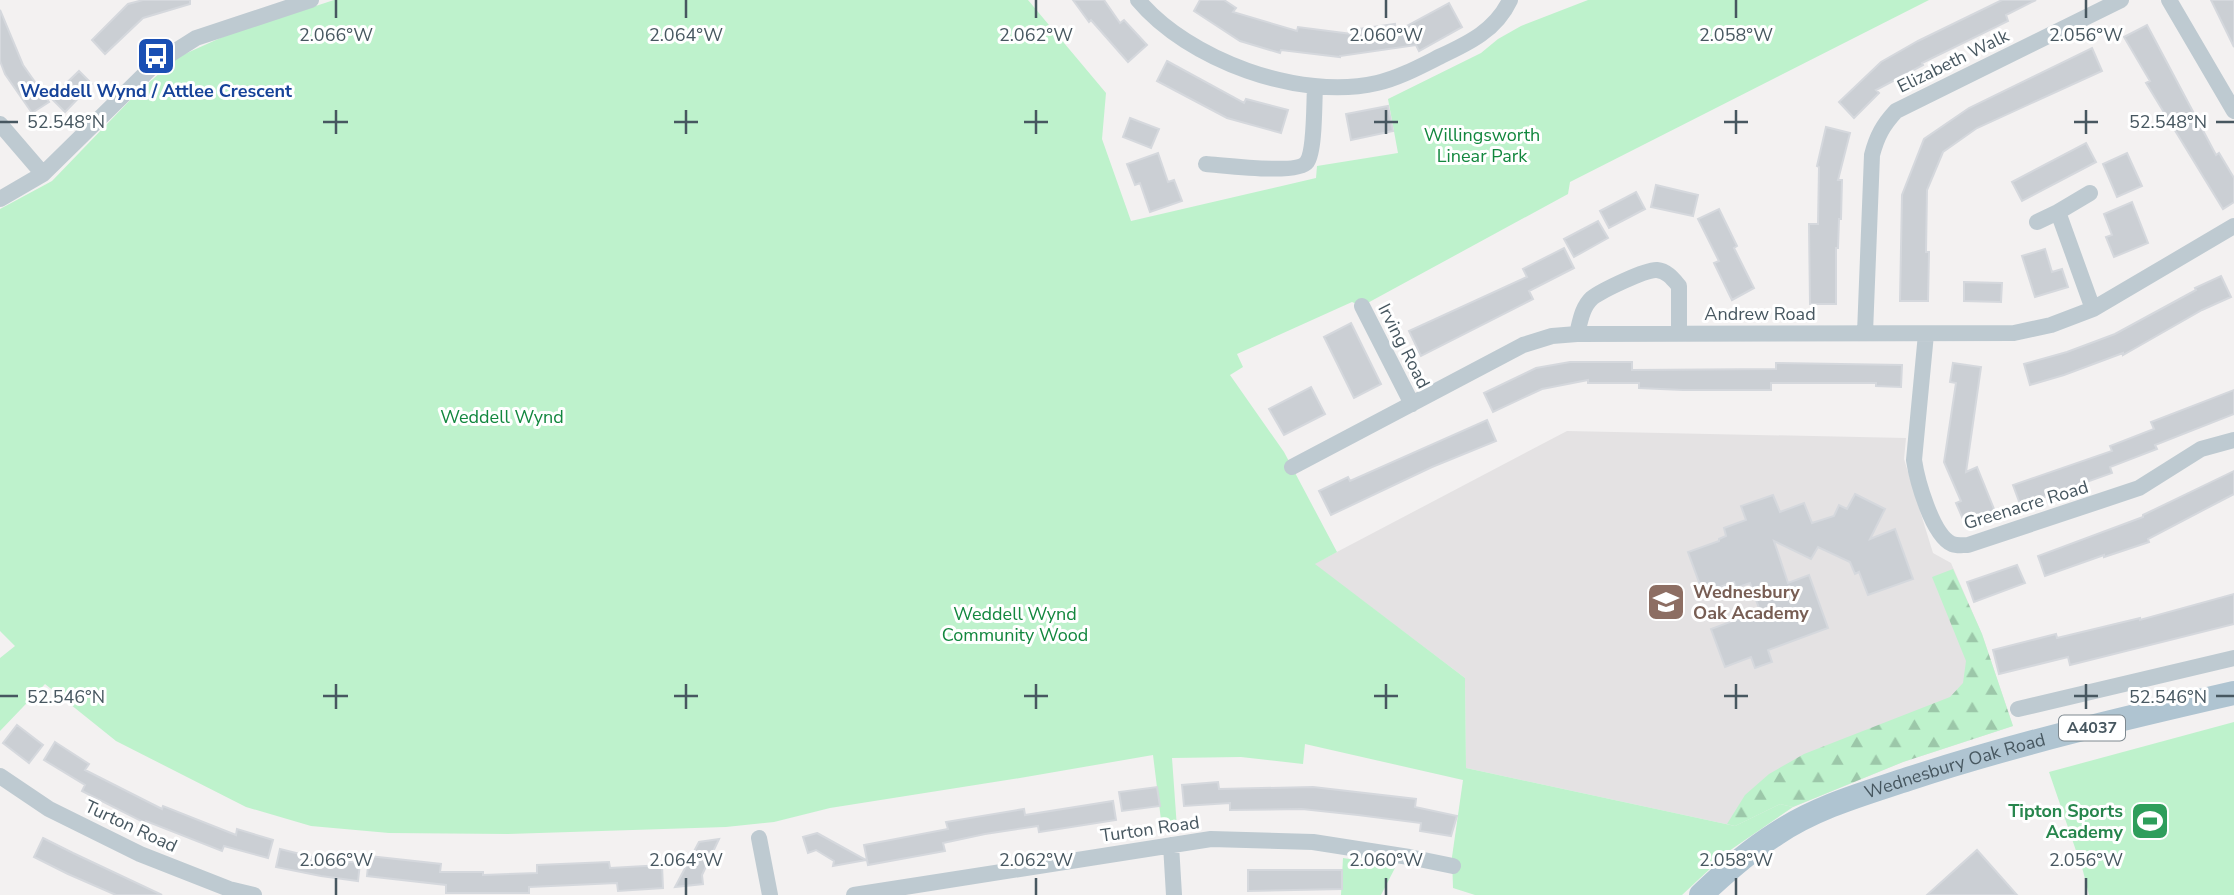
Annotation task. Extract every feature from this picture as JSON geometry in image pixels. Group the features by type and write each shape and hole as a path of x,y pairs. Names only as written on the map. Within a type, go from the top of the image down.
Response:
{"main road":[{"name":"Wednesbury Oak Road","path":"1701,895 1777,833 1851,797 1962,762 2234,693"}],"street":[{"path":"0,199 43,174 155,64 196,38 311,0"},
{"path":"1138,0 1153,17 1189,44 1265,76 1315,87 1377,83 1412,71 1478,39 1503,14 1510,0"},
{"name":"Elizabeth Walk","path":"1865,333 1872,155 1881,128 1896,111 2093,6 2121,0"},
{"path":"2169,0 2234,111"},
{"path":"1206,164 1302,168 1309,161 1311,150 1315,87"},
{"path":"0,124 43,174"},
{"path":"2037,222 2090,193"},
{"path":"2058,212 2093,309"},
{"name":"Andrew Road","path":"1292,467 1523,345 1552,336 1679,332 2014,333 2038,330 2093,309 2234,226"},
{"path":"1577,334 1584,309 1592,298 1642,272 1657,270 1668,274 1679,286 1679,332"},
{"name":"Irving Road","path":"1362,306 1412,404"},
{"name":"Greenacre Road","path":"1926,334 1914,460 1925,506 1945,540 1955,546 1968,545 2139,488 2201,449 2234,440"},
{"path":"2018,709 2234,658"},
{"name":"Turton Road","path":"0,776 49,809 140,854 229,889 254,895"},
{"path":"759,838 770,895"},
{"name":"Turton Road","path":"854,895 1210,839 1313,842 1453,866"},
{"path":"1171,845 1174,895"}],"shaded area":[{"name":"Wednesbury Oak Academy","path":"1567,431 1906,438 1904,459 1933,553 1951,563 1982,634 2013,726 1903,762 1793,807 1780,804 1735,826 1466,768 1465,678 1314,564"}],"green space":[{"name":"Weddell Wynd","path":"334,0 1028,0 1106,93 1102,139 1131,221 1316,178 1317,166 1398,153 1388,99 1481,53 1521,26 1588,0 1929,0 1570,182 1568,194 1362,306 1352,302 1237,354 1243,367 1230,375 1284,452 1337,552 1315,564 1465,678 1466,768 1735,826 1780,804 1793,807 1729,851 1682,895 1475,895 1453,888 1452,857 1463,780 1305,744 1303,764 1241,757 1172,758 1177,828 1162,828 1153,755 830,808 774,822 726,827 508,834 389,833 311,826 246,807 116,741 45,684 0,731 0,658 15,646 0,631 0,209 52,181 136,94 178,57 227,35"},
{"path":"1953,569 1982,634 2013,726 1903,762 1793,807 1780,804 1735,826 1727,824 1745,795 1769,774 1804,754 1950,697 1963,683 1966,661 1932,577"},
{"name":"Tipton Sports Academy","path":"2234,722 2234,895 2089,895 2049,772"},
{"path":"1343,858 1396,866 1381,895 1341,895"}],"building":[{"path":"143,0 190,0 190,4 143,18 105,54 92,40 128,4"},
{"path":"1073,0 1104,0 1120,23 1124,20 1147,45 1128,62 1091,20 1089,22"},
{"path":"1200,0 1224,0 1236,8 1233,12 1297,31 1298,27 1352,34 1351,30 1395,24 1396,32 1449,3 1462,27 1419,51 1416,45 1340,57 1281,50 1280,53 1240,41 1194,11"},
{"path":"2002,0 2036,0 2006,15 2008,21 1922,63 1923,65 1876,90 1879,93 1854,118 1839,102 1881,62"},
{"path":"2211,0 2234,0 2234,47"},
{"path":"0,10 23,65 49,102 32,113 5,74 0,61"},
{"path":"2147,25 2216,155 2219,153 2234,178 2234,202 2223,209 2146,83 2150,81 2124,37"},
{"path":"2092,48 2102,71 1977,128 1943,152 1927,190 1928,301 1900,301 1902,195 1924,139 1969,108"},
{"path":"1167,61 1244,103 1246,99 1288,110 1281,133 1227,118 1157,81"},
{"path":"79,71 92,84 65,112 51,98"},
{"path":"1388,106 1393,131 1351,140 1346,114"},
{"path":"1130,118 1159,129 1151,148 1123,137"},
{"path":"1826,127 1850,133 1838,180 1842,180 1841,219 1836,248 1836,304 1810,304 1809,224 1818,224 1817,166"},
{"path":"2086,143 2096,162 2022,201 2012,182"},
{"path":"1158,153 1168,182 1174,180 1182,201 1150,212 1140,183 1135,185 1127,164"},
{"path":"2127,153 2142,186 2117,197 2103,164"},
{"path":"1656,185 1698,195 1693,216 1651,207"},
{"path":"1636,192 1645,209 1609,228 1600,211"},
{"path":"2132,202 2148,243 2114,257 2106,237 2112,235 2104,214"},
{"path":"1719,209 1754,288 1732,300 1714,263 1719,261 1698,219"},
{"path":"1598,221 1608,238 1574,257 1564,239"},
{"path":"1564,248 1574,268 1529,291 1533,299 1421,356 1409,331 1527,277 1523,269"},
{"path":"2045,249 2052,272 2062,269 2068,287 2035,297 2022,256"},
{"path":"2221,276 2231,297 2202,310 2123,355 2030,385 2024,364 2115,334"},
{"path":"1964,282 2002,283 2001,302 1964,301"},
{"path":"1351,323 1381,384 1354,398 1324,337"},
{"path":"1570,362 1632,362 1632,370 1776,369 1776,363 1902,365 1901,387 1876,386 1876,383 1771,383 1771,390 1683,390 1639,388 1639,383 1588,383 1588,380 1542,389 1493,412 1484,393 1536,368"},
{"path":"1953,363 1981,367 1966,472 1977,467 1996,514 1966,526 1956,503 1961,501 1944,462 1956,383 1950,382"},
{"path":"1311,387 1325,414 1284,435 1269,409"},
{"path":"2234,390 2234,414 2155,445 2157,449 2110,467 2112,473 2020,504 2013,485 2112,451 2110,446 2154,429 2151,422"},
{"path":"1487,420 1496,441 1432,467 1331,515 1319,491 1348,477 1350,481"},
{"path":"2234,471 2234,494 2148,539 2149,542 2045,576 2038,556 2143,517"},
{"path":"1855,494 1885,509 1870,539 1895,529 1913,579 1868,595 1859,572 1855,574 1850,562 1818,547 1811,559 1774,541 1788,583 1809,575 1828,628 1768,650 1772,662 1755,668 1751,657 1725,667 1711,629 1760,611 1750,583 1736,588 1734,582 1703,593 1688,552 1719,541 1726,536 1724,528 1746,520 1741,506 1773,495 1780,512 1804,503 1812,523 1834,516 1839,505 1847,509"},
{"path":"2017,565 2025,583 1974,602 1967,582"},
{"path":"2234,594 2234,624 2070,665 2068,657 1999,674 1993,650 2056,634 2057,638 2140,620"},
{"path":"17,725 43,745 29,763 3,743"},
{"path":"55,742 89,764 85,770 162,809 163,806 236,835 237,829 273,840 268,858 224,846 222,851 146,821 145,823 82,791 85,785 44,760"},
{"path":"1218,782 1219,789 1313,787 1416,799 1415,807 1457,816 1451,836 1420,831 1421,823 1358,815 1302,809 1230,810 1230,803 1184,806 1182,785"},
{"path":"1157,787 1160,806 1122,811 1119,792"},
{"path":"1113,801 1116,820 1039,832 1038,826 985,834 943,843 945,851 868,865 864,845 948,829 946,822 1024,809 1025,815"},
{"path":"817,833 866,860 833,866 834,861 816,850 808,853 803,837"},
{"path":"43,838 162,895 116,895 68,874 34,857"},
{"path":"719,839 702,875 703,884 675,887 699,842"},
{"path":"280,849 312,857 360,863 358,881 276,867"},
{"path":"1977,850 2017,895 1927,895"},
{"path":"369,856 441,864 440,872 483,872 483,875 537,873 537,865 609,862 610,868 662,865 663,888 618,891 617,883 529,887 529,893 446,893 446,885 367,876"},
{"path":"1248,870 1342,870 1342,889 1248,891"}],"place":[{"name":"Weddell Wynd / Attlee Crescent","path":"156,56"},
{"name":"Wednesbury Oak Academy","path":"1666,602"},
{"name":"Tipton Sports Academy","path":"2150,821"}],"park label":[{"name":"Willingsworth Linear Park","path":"1482,145"},
{"name":"Weddell Wynd Community Wood","path":"1015,624"}]}
